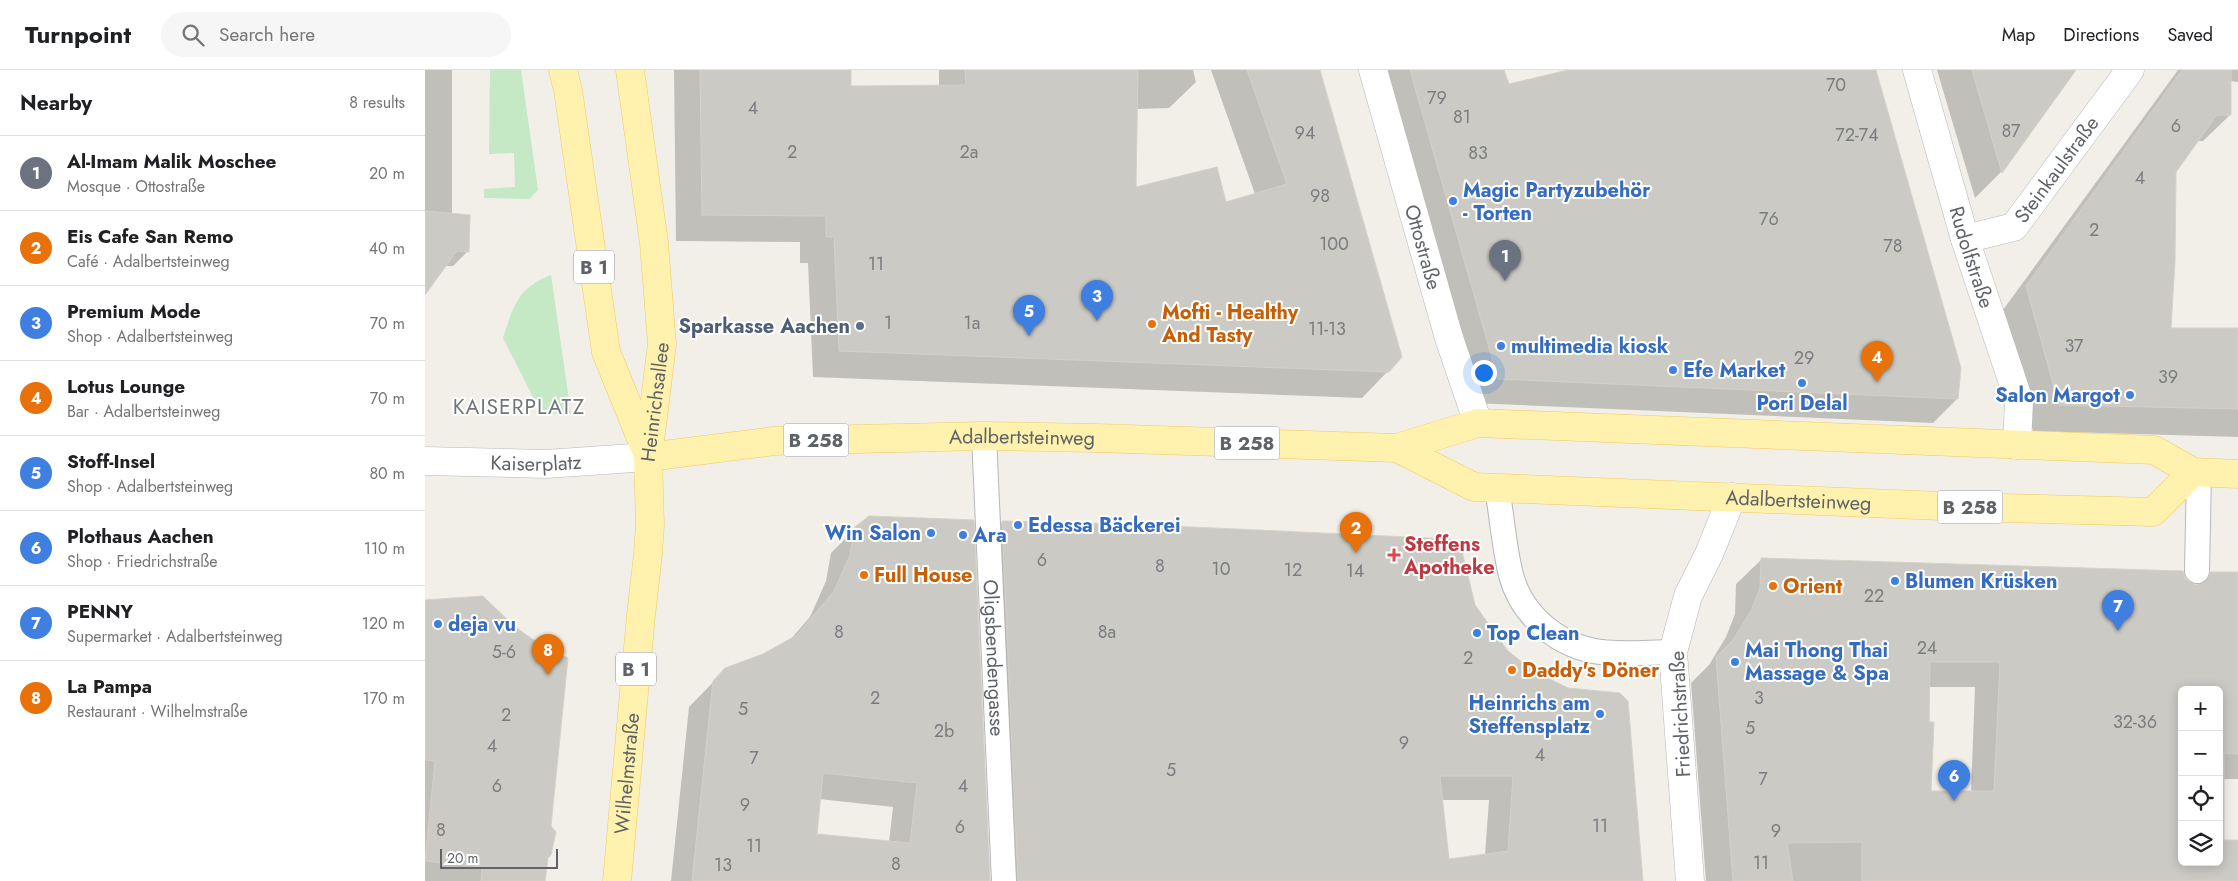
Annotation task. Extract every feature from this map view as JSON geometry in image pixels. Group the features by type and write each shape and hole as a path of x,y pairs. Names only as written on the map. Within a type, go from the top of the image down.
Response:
{"main road":[{"name":"Heinrichsallee","path":"563,70 568,90 606,352 648,457"},
{"name":"Heinrichsallee","path":"630,70 654,243 662,344 648,457"},
{"name":"Adalbertsteinweg","path":"648,457 774,441 984,436 1397,448 1478,423 2154,450 2196,472 2238,474"},
{"name":"Adalbertsteinweg","path":"1397,448 1474,487 1966,507 2153,512 2196,472"},
{"name":"Wilhelmstraße","path":"617,881 649,544 648,457"}],"street":[{"name":"Ottostraße","path":"1373,70 1449,338 1478,423"},
{"name":"Rudolfstraße","path":"1917,70 1965,239 2019,401 2017,445"},
{"name":"Steinkaulstraße","path":"1965,239 2014,227 2130,70"},
{"name":"Kaiserplatz","path":"425,460 546,464 648,457"},
{"name":"Friedrichstraße","path":"1690,881 1673,652 1688,596 1709,554 1732,497"}],"lane":[{"name":"Oligsbendengasse","path":"984,436 1004,881"},
{"path":"2196,472 2197,571"},
{"path":"1497,488 1511,576 1524,603 1544,628 1570,645 1601,652 1673,652"}],"green space":[{"path":"490,70 521,70 538,190 529,199 484,198 484,189 515,187 514,153 489,154"},
{"path":"551,275 571,414 541,413 503,338 518,299 531,286"}],"building":[{"path":"700,70 851,70 851,86 966,85 965,70 1138,70 1136,187 1217,167 1226,202 1287,184 1247,70 1320,70 1402,357 1389,372 839,351 834,237 826,237 826,216 702,215"},
{"path":"1410,70 1504,70 1509,84 1568,70 1876,70 1961,368 1958,399 1498,379"},
{"path":"1972,70 2076,70 2002,173"},
{"path":"2182,70 2231,70 2231,115 2217,115 2176,172 2175,260 2171,328 2238,328 2238,409 2059,405 2026,286"},
{"path":"425,211 470,215 469,252 457,251 425,295"},
{"path":"869,516 974,520 990,881 692,881 713,681 725,668 763,654 797,635 834,591 850,555 855,527","holes":["823,773 917,783 910,843 817,834"]},
{"path":"1002,521 1127,524 1451,539 1461,547 1475,605 1507,650 1533,671 1568,688 1620,693 1628,701 1643,881 1018,881","holes":["1440,776 1513,776 1508,851 1449,859"]},
{"path":"1761,558 2183,571 2185,578 2196,585 2204,583 2211,572 2238,572 2238,754 2224,753 2224,840 2238,840 2238,881 1862,881 1862,842 1787,843 1793,881 1733,881 1716,657 1733,640 1751,611 1760,588","holes":["1930,662 2000,662 1994,791 1931,791 1934,722 1929,722"]},
{"path":"483,596 514,626 532,639 568,658 551,826 556,832 551,855 548,858 545,881 481,881 482,867 425,861 435,761 425,760 425,600"}],"place":[{"name":"Magic Partyzubehör - Torten","path":"1453,201"},
{"name":"Al-Imam Malik Moschee","path":"1505,281"},
{"name":"Premium Mode","path":"1097,321"},
{"name":"Mofti - Healthy And Tasty","path":"1152,324"},
{"name":"Sparkasse Aachen","path":"860,326"},
{"name":"Stoff-Insel","path":"1029,336"},
{"name":"multimedia kiosk","path":"1501,346"},
{"name":"Efe Market","path":"1673,370"},
{"name":"Lotus Lounge","path":"1877,382"},
{"name":"Pori Delal","path":"1802,383"},
{"name":"Salon Margot","path":"2130,395"},
{"name":"Edessa Bäckerei","path":"1018,525"},
{"name":"Win Salon","path":"931,533"},
{"name":"Ara","path":"963,535"},
{"name":"Eis Cafe San Remo","path":"1356,553"},
{"name":"Steffens Apotheke","path":"1394,555"},
{"name":"Full House","path":"864,575"},
{"name":"Blumen Krüsken","path":"1895,581"},
{"name":"Orient","path":"1773,586"},
{"name":"deja vu","path":"438,624"},
{"name":"PENNY","path":"2118,631"},
{"name":"Top Clean","path":"1477,633"},
{"name":"Mai Thong Thai Massage & Spa","path":"1735,662"},
{"name":"Daddy's Döner","path":"1512,670"},
{"name":"La Pampa","path":"548,675"},
{"name":"Heinrichs am Steffensplatz","path":"1600,714"},
{"name":"Plothaus Aachen","path":"1954,801"}],"district":[{"name":"KAISERPLATZ","path":"519,407"}]}
